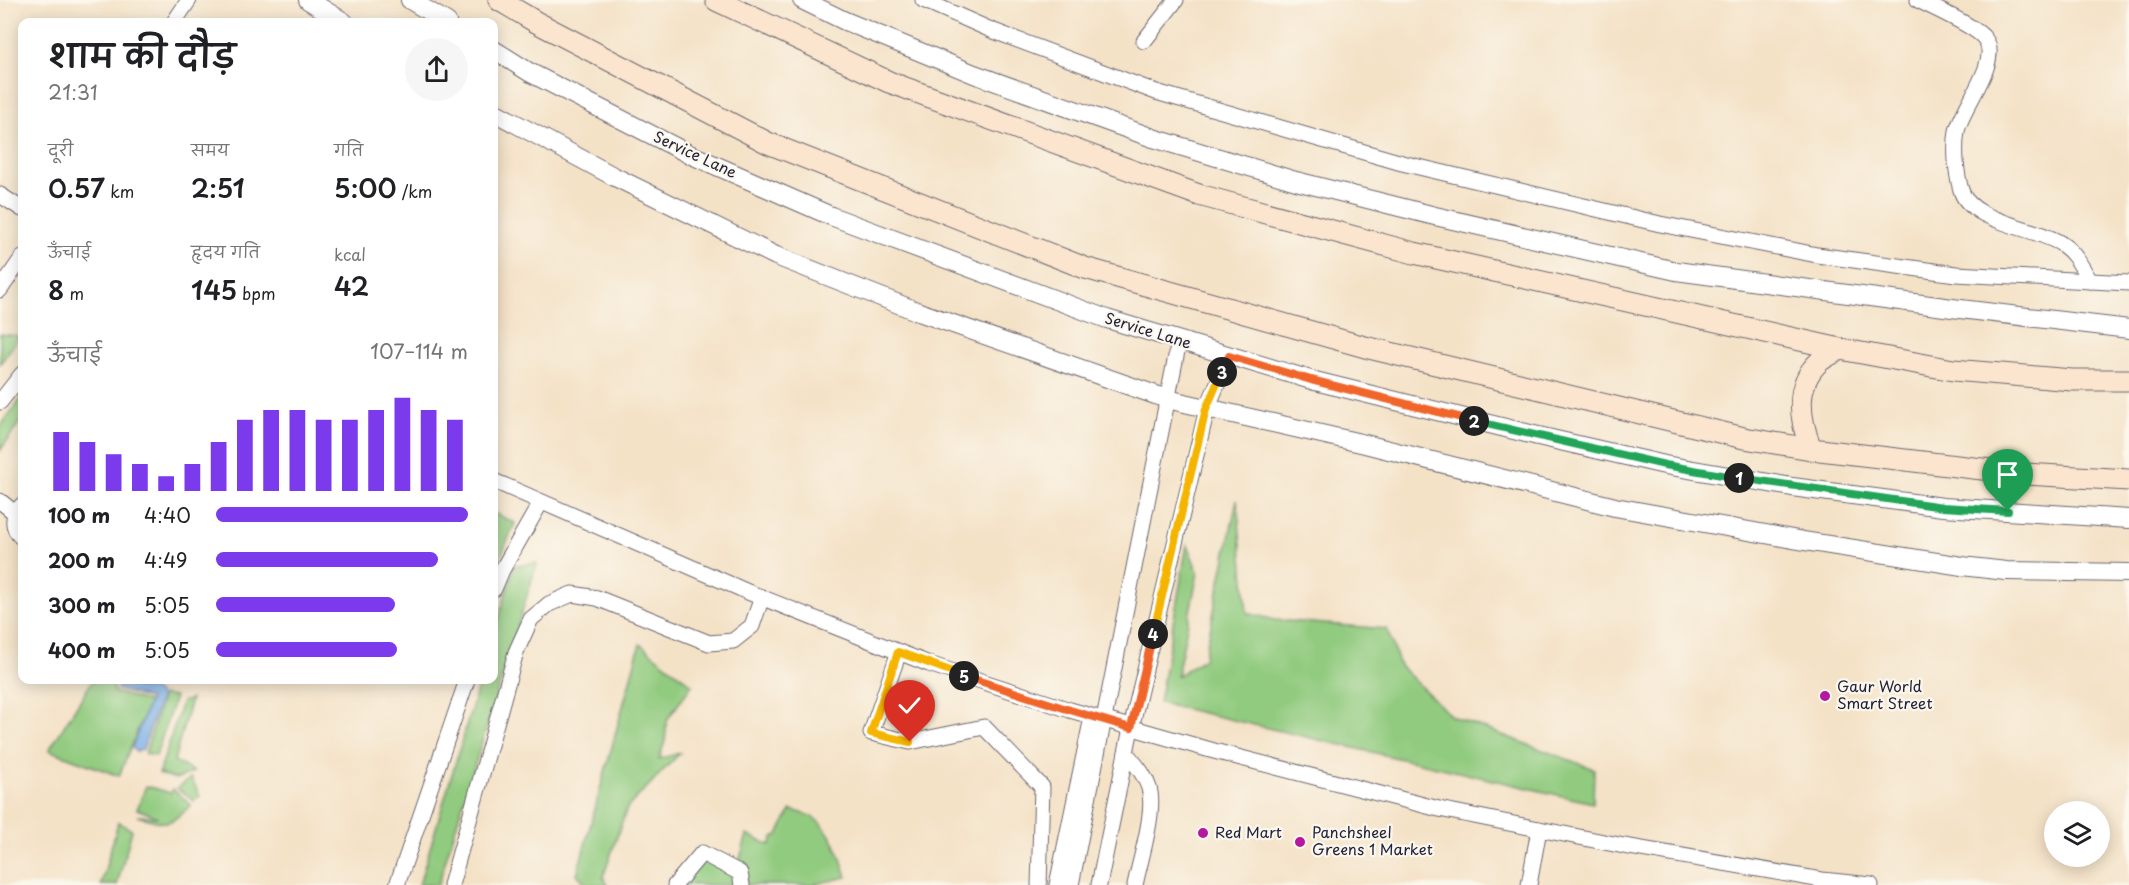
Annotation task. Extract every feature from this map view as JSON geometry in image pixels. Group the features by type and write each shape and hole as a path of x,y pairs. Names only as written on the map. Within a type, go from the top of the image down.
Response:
{"main road":[{"path":"499,0 536,22 768,143 1085,268 1376,350 1744,438 1811,449 2025,474 2129,480"},
{"path":"716,0 890,82 1199,195 1414,253 1840,349 1953,370 2073,380 2129,380"},
{"path":"1811,449 1803,428 1801,396 1810,373 1821,361 1840,349"}],"street":[{"path":"177,18 189,0"},
{"path":"308,0 337,18"},
{"path":"410,0 440,18"},
{"path":"802,0 845,21 974,74 1153,138 1296,181 1423,213 1676,271 2129,329"},
{"path":"922,0 991,30 1156,92 1402,163 1660,224 1817,255 1956,274 2129,283"},
{"path":"1144,41 1176,0"},
{"path":"1918,0 1975,30 1986,39 1989,51 1989,63 1961,117 1957,133 1958,173 1964,198 1980,211 2049,237 2063,245 2074,255 2090,281"},
{"name":"Service Lane","path":"498,53 529,72 687,153 831,216 1107,319 1311,380 1665,465 1792,487 1943,507 2129,519"},
{"path":"498,114 613,176 776,256 919,312 1167,399 1365,444 1615,507 1782,537 2006,571 2129,573"},
{"path":"0,195 18,206"},
{"path":"0,290 18,264"},
{"path":"1057,885 1098,718 1179,341"},
{"path":"1099,885 1131,728 1206,409 1229,356"},
{"path":"0,402 18,379"},
{"path":"498,483 762,597 898,652 1131,728 1438,809 1635,848 1822,880 1871,885"},
{"path":"0,501 18,509"},
{"path":"498,580 542,502"},
{"path":"18,512 14,525 18,534"},
{"path":"451,885 516,652 531,619 549,604 572,594 597,598 709,643 733,641 752,626 762,597"},
{"path":"898,652 871,733 910,742 984,727 1042,787 1039,885"},
{"path":"398,885 466,684"},
{"path":"1071,885 1098,718"},
{"path":"1126,753 1141,771 1149,786 1152,802 1135,885"},
{"path":"1532,883 1539,829"},
{"path":"675,885 702,853 740,873 742,885"}],"green space":[{"path":"0,334 18,336 18,339 0,364"},
{"path":"18,402 18,425 0,451 0,427"},
{"path":"1237,500 1247,613 1275,620 1387,629 1400,666 1451,716 1594,769 1593,803 1159,703 1187,545 1198,572 1177,676 1204,659"},
{"path":"498,515 515,523 498,563"},
{"path":"537,563 438,885 419,885 479,684 498,684 498,620 514,566"},
{"path":"640,644 692,685 667,720 665,741 659,759 680,753 627,808 603,877 608,885 587,885 577,874"},
{"path":"90,684 113,684 114,692 149,702 119,776 49,750"},
{"path":"163,695 175,697 156,756 145,754"},
{"path":"191,699 174,761 194,772 176,779 159,774 182,702"},
{"path":"191,778 200,796 194,801 177,788"},
{"path":"146,786 171,793 173,789 191,805 171,821 154,821 137,816 158,817 137,809"},
{"path":"791,810 812,817 826,829 839,853 847,877 811,885 747,885 739,862 747,835 770,845"},
{"path":"118,822 132,830 117,885 101,885"},
{"path":"705,856 738,878 740,885 680,885"}],"water":[{"path":"119,684 153,689 161,696 143,749 136,752 132,747 150,699 117,689"}],"place":[{"name":"Gaur World Smart Street","path":"1825,696"},
{"name":"Red Mart","path":"1203,833"},
{"name":"Panchsheel Greens 1 Market","path":"1300,842"}],"route":[{"path":"910,742 871,733 898,652 1070,710 1131,728 1206,409 1229,356 1311,380 1665,465 1792,487 1943,507 2008,511"}]}
